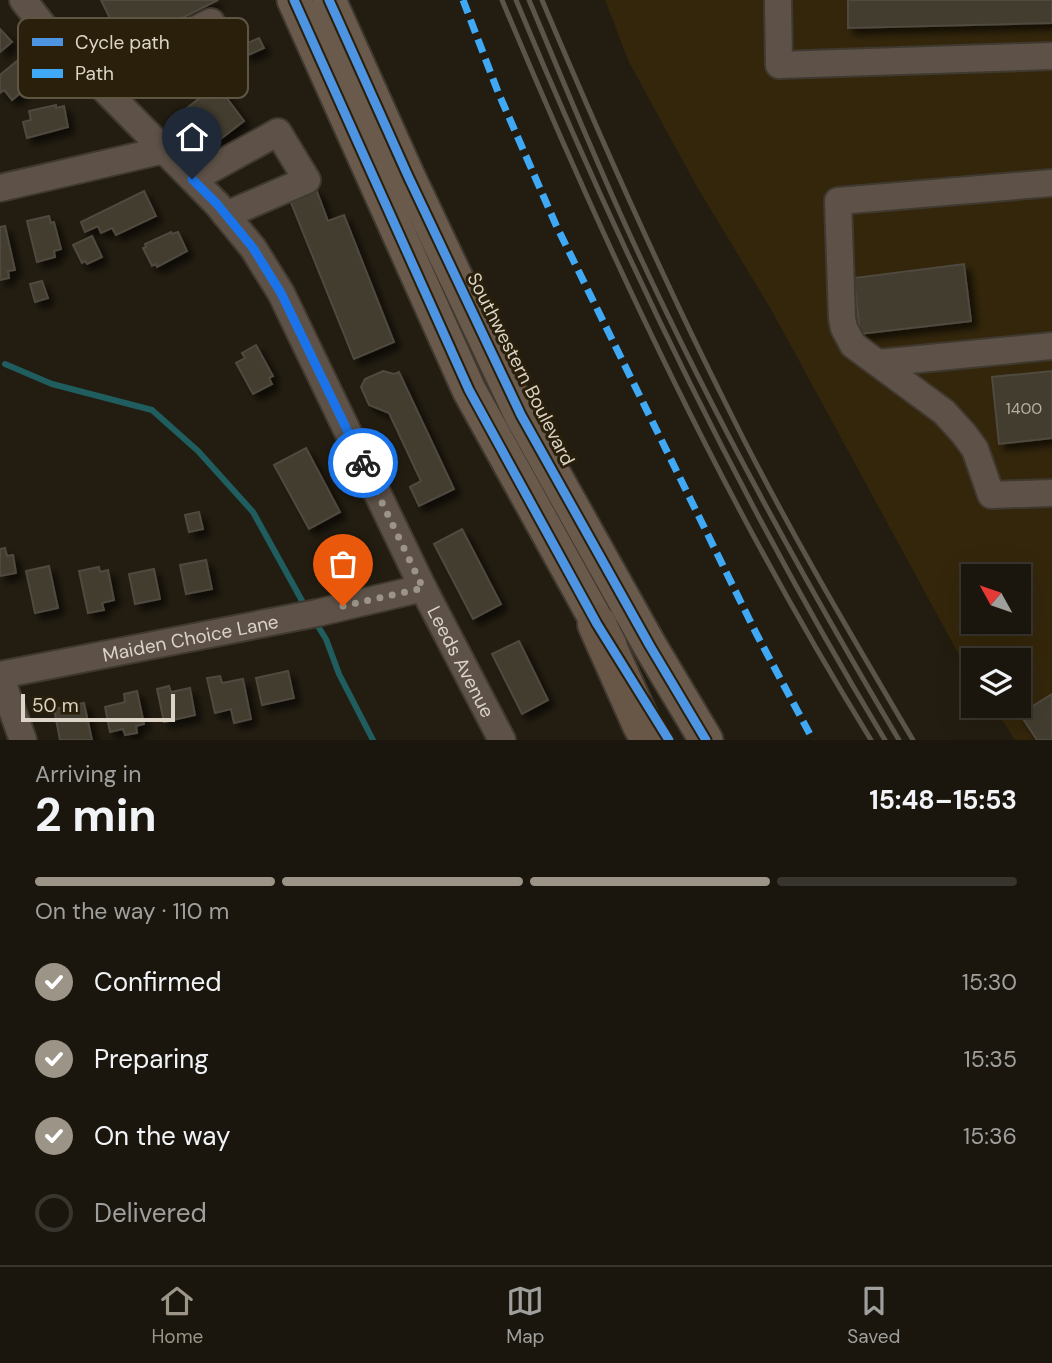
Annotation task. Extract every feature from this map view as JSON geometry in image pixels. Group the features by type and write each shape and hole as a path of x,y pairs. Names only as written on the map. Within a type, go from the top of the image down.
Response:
{"highway":[{"path":"597,624 651,740"}],"main road":[{"path":"294,0 469,390 597,624 669,740"},
{"name":"Southwestern Boulevard","path":"329,0 408,176 521,415 650,646 706,740"}],"street":[{"name":"Leeds Avenue","path":"23,0 37,18"},
{"path":"778,0 779,65 1052,56"},
{"name":"Leeds Avenue","path":"114,98 226,215 253,248 281,293 423,588 502,740"},
{"path":"192,179 278,132 307,180 226,215"},
{"path":"0,188 164,150"},
{"path":"1052,183 838,201 844,328 853,345 944,412 975,449 991,495 1052,493"},
{"path":"878,363 1052,346"},
{"name":"Maiden Choice Lane","path":"0,676 309,614 423,588"},
{"path":"0,676 23,740"}],"shaded area":[{"path":"605,0 1052,0 1052,740 1015,740 1001,718 1031,718 1031,648 961,648 961,657 772,311 696,185 629,62"}],"building":[{"path":"101,0 218,0 182,18 110,18"},
{"path":"848,0 1052,0 1052,23 848,28"},
{"path":"0,29 12,42 0,52"},
{"path":"259,38 264,48 248,55 248,43"},
{"path":"18,60 18,95 12,100 4,90 0,93 0,75"},
{"path":"200,98 227,98 244,121 202,153 175,117"},
{"path":"56,105 56,108 64,106 68,127 27,138 23,122 31,120 29,111"},
{"path":"316,189 328,221 344,215 394,342 354,359 290,200"},
{"path":"144,191 156,216 116,235 112,228 101,233 98,226 85,232 81,222"},
{"path":"49,216 51,223 54,222 61,249 54,251 55,257 37,262 27,221"},
{"path":"5,226 15,270 8,271 9,278 0,280 0,227"},
{"path":"171,232 178,232 187,251 157,267 156,264 152,266 143,248 146,247 145,244"},
{"path":"92,236 102,257 87,264 85,261 82,263 73,245"},
{"path":"964,264 971,321 860,334 854,278"},
{"path":"42,281 48,298 35,302 30,284"},
{"path":"256,345 273,376 269,378 272,384 253,394 236,363 245,358 242,353"},
{"path":"383,371 394,374 399,372 454,489 419,506 410,487 421,481 389,413 369,405 361,387 365,379"},
{"path":"1052,371 1052,438 999,444 992,377"},
{"path":"306,448 340,512 309,529 274,465"},
{"path":"199,512 203,529 189,532 185,515"},
{"path":"462,529 501,604 473,619 434,544"},
{"path":"5,548 7,556 13,555 16,573 0,576 0,549"},
{"path":"206,560 212,589 186,594 180,565"},
{"path":"49,566 58,608 35,613 26,571"},
{"path":"99,567 100,572 108,570 114,600 102,603 104,610 88,613 79,571"},
{"path":"154,569 160,599 135,604 129,574"},
{"path":"519,641 548,700 522,714 492,654"},
{"path":"288,671 294,698 262,705 256,678"},
{"path":"220,676 222,683 243,679 251,719 234,723 231,709 215,713 207,678"},
{"path":"169,686 171,692 190,688 195,715 164,722 157,689"},
{"path":"137,691 144,724 136,726 137,733 125,735 123,729 110,732 105,707 125,702 124,694"},
{"path":"1052,694 1052,740 1037,740 1023,718 1031,718 1031,707"},
{"path":"84,703 92,740 60,740 54,709"}],"waterway":[{"path":"5,364 52,384 152,410 198,451 253,512 306,608"},
{"path":"314,620 326,639 339,674 373,740"}],"railway":[{"path":"502,0 627,284 718,470 767,561 871,740"},
{"path":"516,0 598,190 687,377 782,560 885,740"},
{"path":"529,0 622,217 697,374 795,559 899,740"},
{"path":"542,0 631,204 748,449 840,616 913,740"}],"marked path":[{"path":"463,0 498,92 556,225 756,633 813,740"}],"cycle path":[{"path":"294,0 469,390 597,624 669,740"},
{"path":"329,0 408,176 521,415 650,646 706,740"}],"way so far":[{"path":"343,606 423,588 363,463"}],"route":[{"path":"192,179 217,204 253,248 281,293 363,463"}]}
